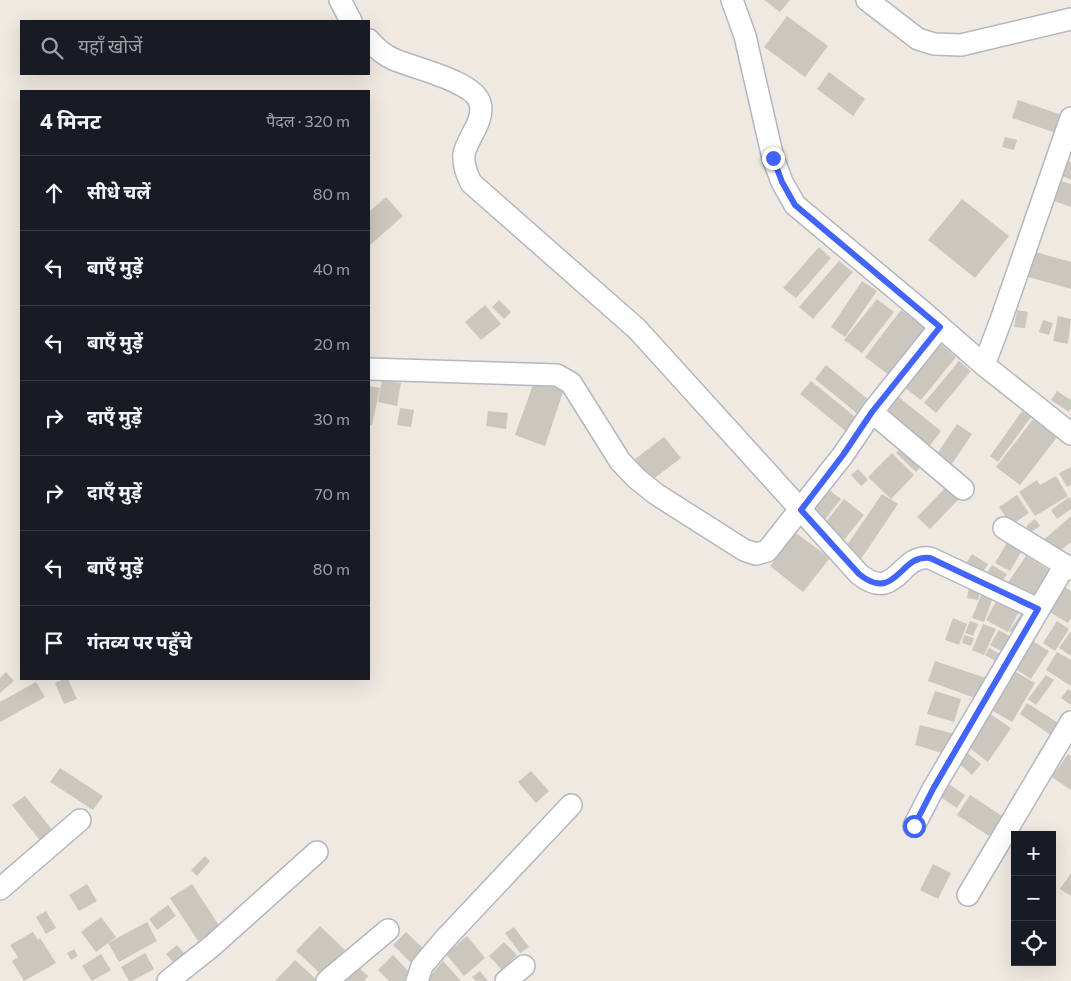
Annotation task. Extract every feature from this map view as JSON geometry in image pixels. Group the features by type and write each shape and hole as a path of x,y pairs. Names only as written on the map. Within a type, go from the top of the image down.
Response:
{"street":[{"path":"340,0 350,20"},
{"path":"732,0 745,36 773,158 782,182 795,205 984,365 1071,434"},
{"path":"867,0 918,39 934,44 961,45 1071,19"},
{"path":"370,41 391,59 457,82 472,93 480,102 481,114 464,153 464,168 471,183 637,329 859,574 869,582 882,584 892,580 915,560 923,557 930,558 1038,609"},
{"path":"984,365 1071,118"},
{"path":"370,369 557,375 571,382 620,461 636,478 656,494 744,550 756,554 767,551 801,510 843,455 872,412 940,327"},
{"path":"872,412 963,489"},
{"path":"914,826 933,789 1038,609 1068,567 1004,528"},
{"path":"968,895 1071,722"},
{"path":"417,981 422,966 444,940 571,806"},
{"path":"0,889 80,820"},
{"path":"168,981 212,946 317,852"},
{"path":"326,981 388,930"},
{"path":"506,981 524,966"}],"building":[{"path":"764,0 790,0 780,12"},
{"path":"787,16 828,46 805,77 764,47"},
{"path":"829,72 865,99 853,116 817,89"},
{"path":"1018,100 1068,117 1062,135 1012,118"},
{"path":"1005,137 1017,140 1014,150 1002,147"},
{"path":"1063,159 1071,162 1071,180 1056,173"},
{"path":"1058,180 1071,184 1071,207 1051,200"},
{"path":"386,197 403,216 370,245 370,211"},
{"path":"962,199 1009,236 975,278 928,240"},
{"path":"819,247 831,258 796,298 783,288"},
{"path":"1032,251 1071,262 1071,289 1025,276"},
{"path":"839,261 853,272 813,319 799,307"},
{"path":"862,281 877,291 845,337 831,327"},
{"path":"877,299 894,312 862,353 844,340"},
{"path":"499,300 511,312 504,319 492,307"},
{"path":"485,305 501,324 481,340 465,322"},
{"path":"901,310 929,331 893,378 865,357"},
{"path":"1017,310 1028,312 1025,328 1014,327"},
{"path":"1058,316 1071,319 1068,344 1053,341"},
{"path":"1043,320 1053,323 1049,335 1039,332"},
{"path":"936,340 956,357 921,400 900,384"},
{"path":"959,361 971,371 936,413 924,403"},
{"path":"826,365 870,401 859,415 815,379"},
{"path":"535,379 564,389 545,446 515,435"},
{"path":"382,380 401,383 397,406 378,402"},
{"path":"811,381 859,420 848,433 800,394"},
{"path":"370,386 380,388 372,425 370,425"},
{"path":"1057,391 1071,400 1069,412 1051,400"},
{"path":"896,395 941,431 928,448 883,411"},
{"path":"400,408 414,410 411,427 397,425"},
{"path":"488,411 508,413 506,429 486,426"},
{"path":"1022,411 1031,417 998,462 990,456"},
{"path":"1034,418 1058,436 1020,485 996,467"},
{"path":"957,424 972,434 950,467 935,457"},
{"path":"664,437 681,458 652,480 635,459"},
{"path":"902,447 922,466 916,472 896,453"},
{"path":"892,453 914,475 891,499 868,477"},
{"path":"1071,467 1071,485 1067,487 1059,473"},
{"path":"858,469 868,480 861,486 851,475"},
{"path":"1056,476 1068,496 1035,516 1019,492 1037,480 1040,485"},
{"path":"946,487 959,499 930,529 917,517"},
{"path":"829,490 841,499 820,526 808,517"},
{"path":"882,494 898,504 859,562 843,551"},
{"path":"1017,495 1029,513 1011,525 999,507"},
{"path":"1069,497 1071,509 1057,519 1051,510"},
{"path":"844,499 864,515 840,545 820,529"},
{"path":"1071,516 1071,542 1054,556 1039,544"},
{"path":"1035,519 1040,526 1031,532 1026,526"},
{"path":"796,533 830,558 803,592 770,566"},
{"path":"1008,541 1023,549 1010,571 995,563"},
{"path":"972,554 988,564 978,580 962,570"},
{"path":"1026,556 1055,574 1033,605 1005,587"},
{"path":"992,565 1007,574 998,589 983,579"},
{"path":"1058,583 1071,591 1071,618 1068,623 1043,608"},
{"path":"969,587 981,589 978,600 967,598"},
{"path":"983,590 994,595 984,622 972,618"},
{"path":"999,596 1021,608 1008,632 986,620"},
{"path":"1027,606 1017,636 1009,631"},
{"path":"953,618 967,624 959,645 945,640"},
{"path":"970,621 978,624 973,636 965,633"},
{"path":"1057,621 1069,629 1055,651 1043,643"},
{"path":"983,624 996,629 984,655 972,650"},
{"path":"999,630 1011,637 1003,652 990,645"},
{"path":"1071,631 1071,656 1059,648"},
{"path":"964,635 974,638 971,646 962,643"},
{"path":"1031,640 1049,651 1031,679 1012,667"},
{"path":"989,648 1004,656 999,663 985,655"},
{"path":"1057,652 1071,660 1071,686 1046,670"},
{"path":"935,661 989,679 978,699 928,681"},
{"path":"1011,669 1035,683 1012,722 988,708"},
{"path":"6,672 14,681 0,693 0,678"},
{"path":"1046,675 1054,680 1036,705 1028,699"},
{"path":"68,680 77,699 64,704 55,683"},
{"path":"36,682 45,697 0,722 0,702"},
{"path":"1068,689 1071,691 1071,705 1061,698"},
{"path":"935,691 961,699 954,722 927,714"},
{"path":"1027,703 1063,726 1055,738 1020,714"},
{"path":"983,709 1011,728 988,762 963,743"},
{"path":"920,725 955,734 949,755 915,745"},
{"path":"964,750 981,764 972,775 955,760"},
{"path":"1068,754 1071,756 1071,790 1052,777"},
{"path":"60,768 103,796 93,810 50,782"},
{"path":"531,771 549,791 536,803 518,782"},
{"path":"944,781 965,795 957,808 936,794"},
{"path":"970,795 1002,816 989,836 957,815"},
{"path":"25,796 54,832 41,842 12,805"},
{"path":"205,856 210,861 197,876 191,870"},
{"path":"933,864 951,873 938,899 920,890"},
{"path":"1071,873 1071,896 1060,889"},
{"path":"87,884 97,901 79,911 69,895"},
{"path":"192,884 220,927 198,941 170,898"},
{"path":"168,905 176,916 157,930 149,919"},
{"path":"46,911 56,928 46,934 36,917"},
{"path":"101,917 116,937 96,952 81,932"},
{"path":"147,922 157,941 119,962 108,943"},
{"path":"320,926 345,950 322,975 296,951"},
{"path":"514,927 529,947 520,953 505,933"},
{"path":"33,932 38,940 40,938 56,963 24,981 12,961 18,957 10,945"},
{"path":"406,932 427,952 414,966 393,945"},
{"path":"467,936 485,958 464,976 446,954"},
{"path":"504,942 517,955 502,970 489,956"},
{"path":"177,945 190,960 179,969 166,954"},
{"path":"74,949 78,956 71,960 67,953"},
{"path":"145,953 154,969 129,981 121,967"},
{"path":"101,954 111,970 92,981 82,966"},
{"path":"393,955 414,977 410,981 389,981 378,970"},
{"path":"295,960 318,981 275,981"},
{"path":"443,961 461,981 426,981"},
{"path":"355,964 368,976 364,981 342,981"},
{"path":"480,971 488,981 476,981 472,977"}],"route":[{"path":"773,158 782,182 795,205 940,327 872,412 843,455 801,510 859,574 869,582 882,584 892,580 915,560 923,557 930,558 1038,609 933,789 914,826"}]}
